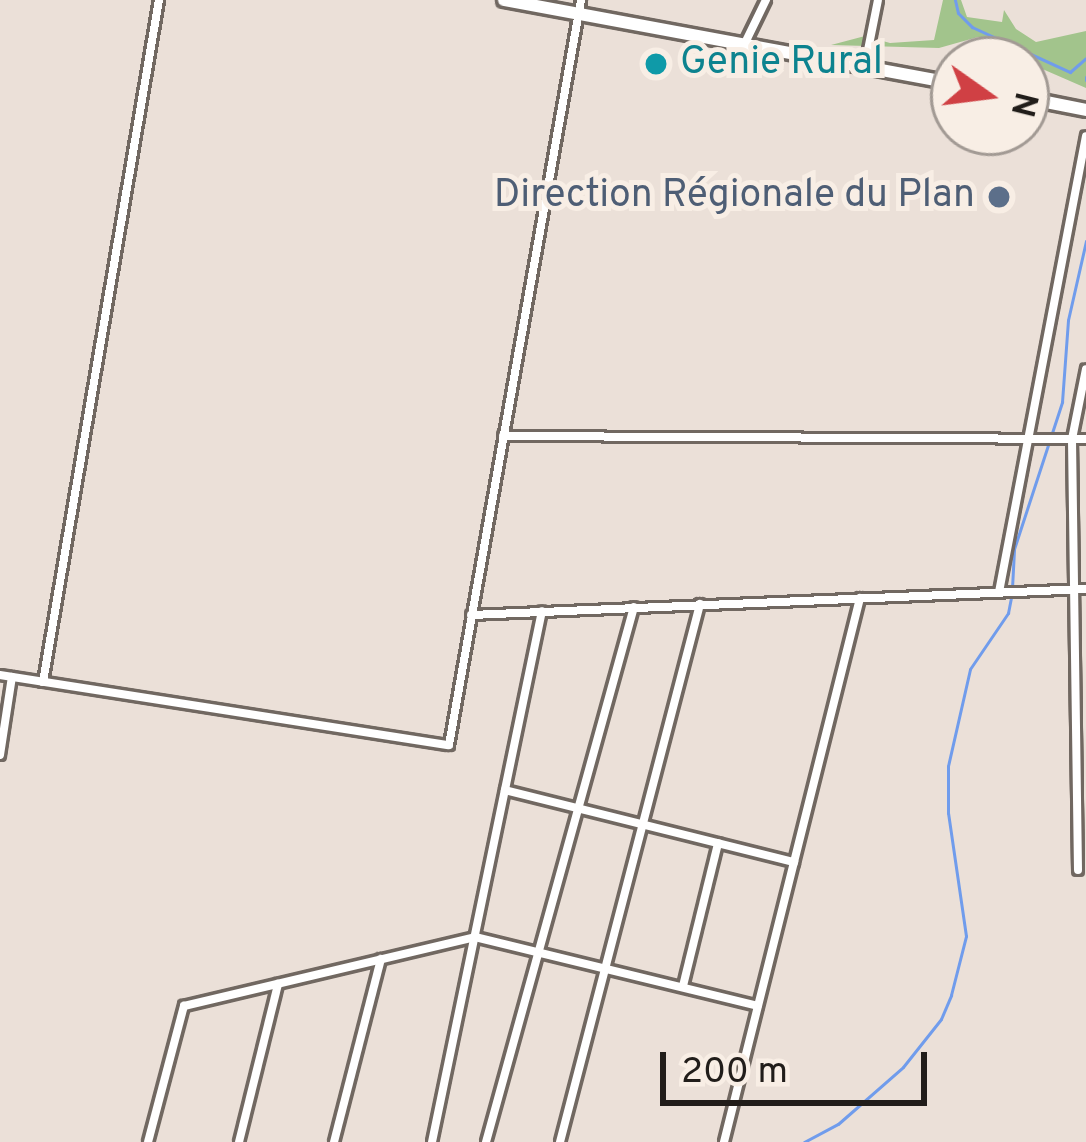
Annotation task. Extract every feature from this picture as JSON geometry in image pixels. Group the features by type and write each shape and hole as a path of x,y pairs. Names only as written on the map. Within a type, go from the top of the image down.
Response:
{"main road":[{"path":"505,0 580,6 930,78"},
{"path":"1050,103 1086,110"}],"street":[{"path":"43,682 159,0"},
{"path":"745,43 766,0"},
{"path":"865,65 878,0"},
{"path":"0,675 449,745 580,6"},
{"path":"999,592 1086,136"},
{"path":"1078,870 1072,439 1086,369"},
{"path":"503,436 1028,436 1086,440"},
{"path":"472,615 1086,589"},
{"path":"724,1142 860,598"},
{"path":"560,1142 700,604"},
{"path":"486,1142 634,607"},
{"path":"432,1142 542,611"},
{"path":"0,755 12,677"},
{"path":"505,790 794,862"},
{"path":"682,986 718,843"},
{"path":"148,1142 184,1006 475,937 758,1006"},
{"path":"334,1142 381,959"},
{"path":"238,1142 278,984"}],"green space":[{"path":"943,0 961,0 967,17 1002,22 1004,10 1027,36 935,36"},
{"path":"1086,31 1086,88 1050,72 1050,39"},
{"path":"865,36 890,43 930,40 930,48 831,45"}],"waterway":[{"path":"955,0 958,13 972,27 1070,72 1086,58"},
{"path":"1012,588 1014,549 1062,402 1068,320 1086,241"},
{"path":"804,1142 838,1124 903,1067 941,1019 951,995 966,936 948,813 948,766 970,669 1008,613 1011,598"}],"place":[{"name":"Genie Rural","path":"656,64"},
{"name":"Direction Régionale du Plan","path":"999,197"}]}
